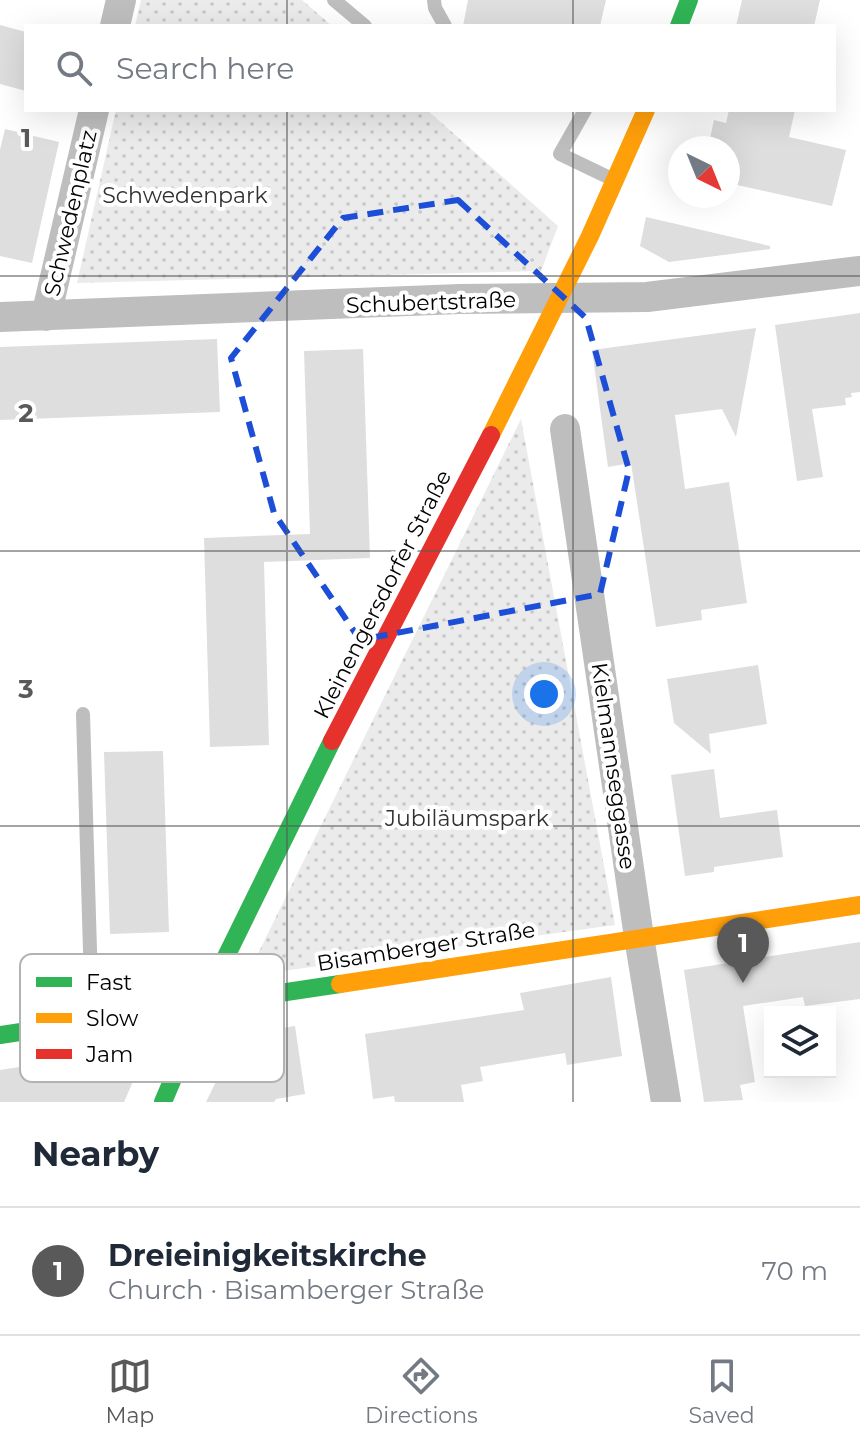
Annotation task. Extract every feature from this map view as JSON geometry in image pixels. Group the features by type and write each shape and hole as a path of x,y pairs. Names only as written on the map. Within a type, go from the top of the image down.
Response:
{"main road":[{"path":"680,24 689,0"},
{"name":"Kleinengersdorfer Straße","path":"228,954 385,636 561,298 645,112"},
{"name":"Bisamberger Straße","path":"284,992 860,905"},
{"name":"Bisamberger Straße","path":"0,1035 20,1032"},
{"name":"Kleinengersdorfer Straße","path":"163,1102 171,1082"}],"street":[{"path":"115,24 121,0"},
{"name":"Schwedenplatz","path":"46,316 94,112"},
{"name":"Schubertstraße","path":"0,317 460,299 647,297 860,271"},
{"name":"Kielmannseggasse","path":"565,429 666,1102"}],"lane":[{"path":"334,0 363,24"},
{"path":"434,0 444,24"},
{"path":"584,112 560,154 616,181"},
{"path":"83,714 90,954"}],"highlighted area":[{"path":"458,200 586,318 629,470 600,594 360,640 274,513 231,358 343,218"}],"green space":[{"path":"141,0 302,0 330,24 135,24"},
{"name":"Schwedenpark","path":"116,112 429,112 558,226 541,271 77,283"},
{"name":"Jubiläumspark","path":"521,419 615,925 284,971 284,954 258,954"}],"building":[{"path":"468,0 606,0 600,24 463,24"},
{"path":"742,0 820,0 814,24 736,24"},
{"path":"0,25 24,31 24,90 0,84"},
{"path":"729,112 795,112 789,137 846,150 832,206 740,186 740,136 711,136 714,120 726,123"},
{"path":"5,129 59,142 32,263 0,256 0,150"},
{"path":"646,217 770,246 770,249 669,262 640,246"},
{"path":"860,313 860,392 851,393 852,397 845,398 846,405 812,409 823,477 797,481 775,325"},
{"path":"756,328 736,437 722,409 675,415 685,489 729,482 747,603 701,610 702,620 656,627 631,463 608,467 592,350"},
{"path":"217,339 220,412 0,420 0,347"},
{"path":"363,349 370,558 264,562 269,745 210,747 204,538 310,534 304,351"},
{"path":"758,665 767,724 709,734 711,754 674,723 667,679"},
{"path":"163,751 169,932 110,934 104,752"},
{"path":"714,769 720,818 777,810 783,857 714,867 714,872 685,876 671,775"},
{"path":"860,942 860,999 805,1006 803,997 743,1006 755,1082 740,1085 743,1100 704,1102 684,970"},
{"path":"611,977 622,1056 567,1065 565,1053 480,1067 483,1081 461,1085 464,1102 395,1102 394,1096 373,1099 365,1034 524,1010 520,993"},
{"path":"295,1026 305,1094 276,1099 274,1102 206,1102 216,1082 284,1082 284,1028"},
{"path":"20,1067 20,1082 133,1082 124,1102 0,1102 0,1070"}],"traffic: fast":[{"path":"680,24 689,0"},
{"path":"227,954 332,741"},
{"path":"284,992 340,984"},
{"path":"0,1035 20,1032"},
{"path":"163,1102 172,1082"}],"traffic: slow":[{"path":"491,435 590,236 645,112"},
{"path":"340,984 860,905"}],"traffic: jam":[{"path":"332,741 491,435"}],"place":[{"name":"Dreieinigkeitskirche","path":"743,983"}]}
